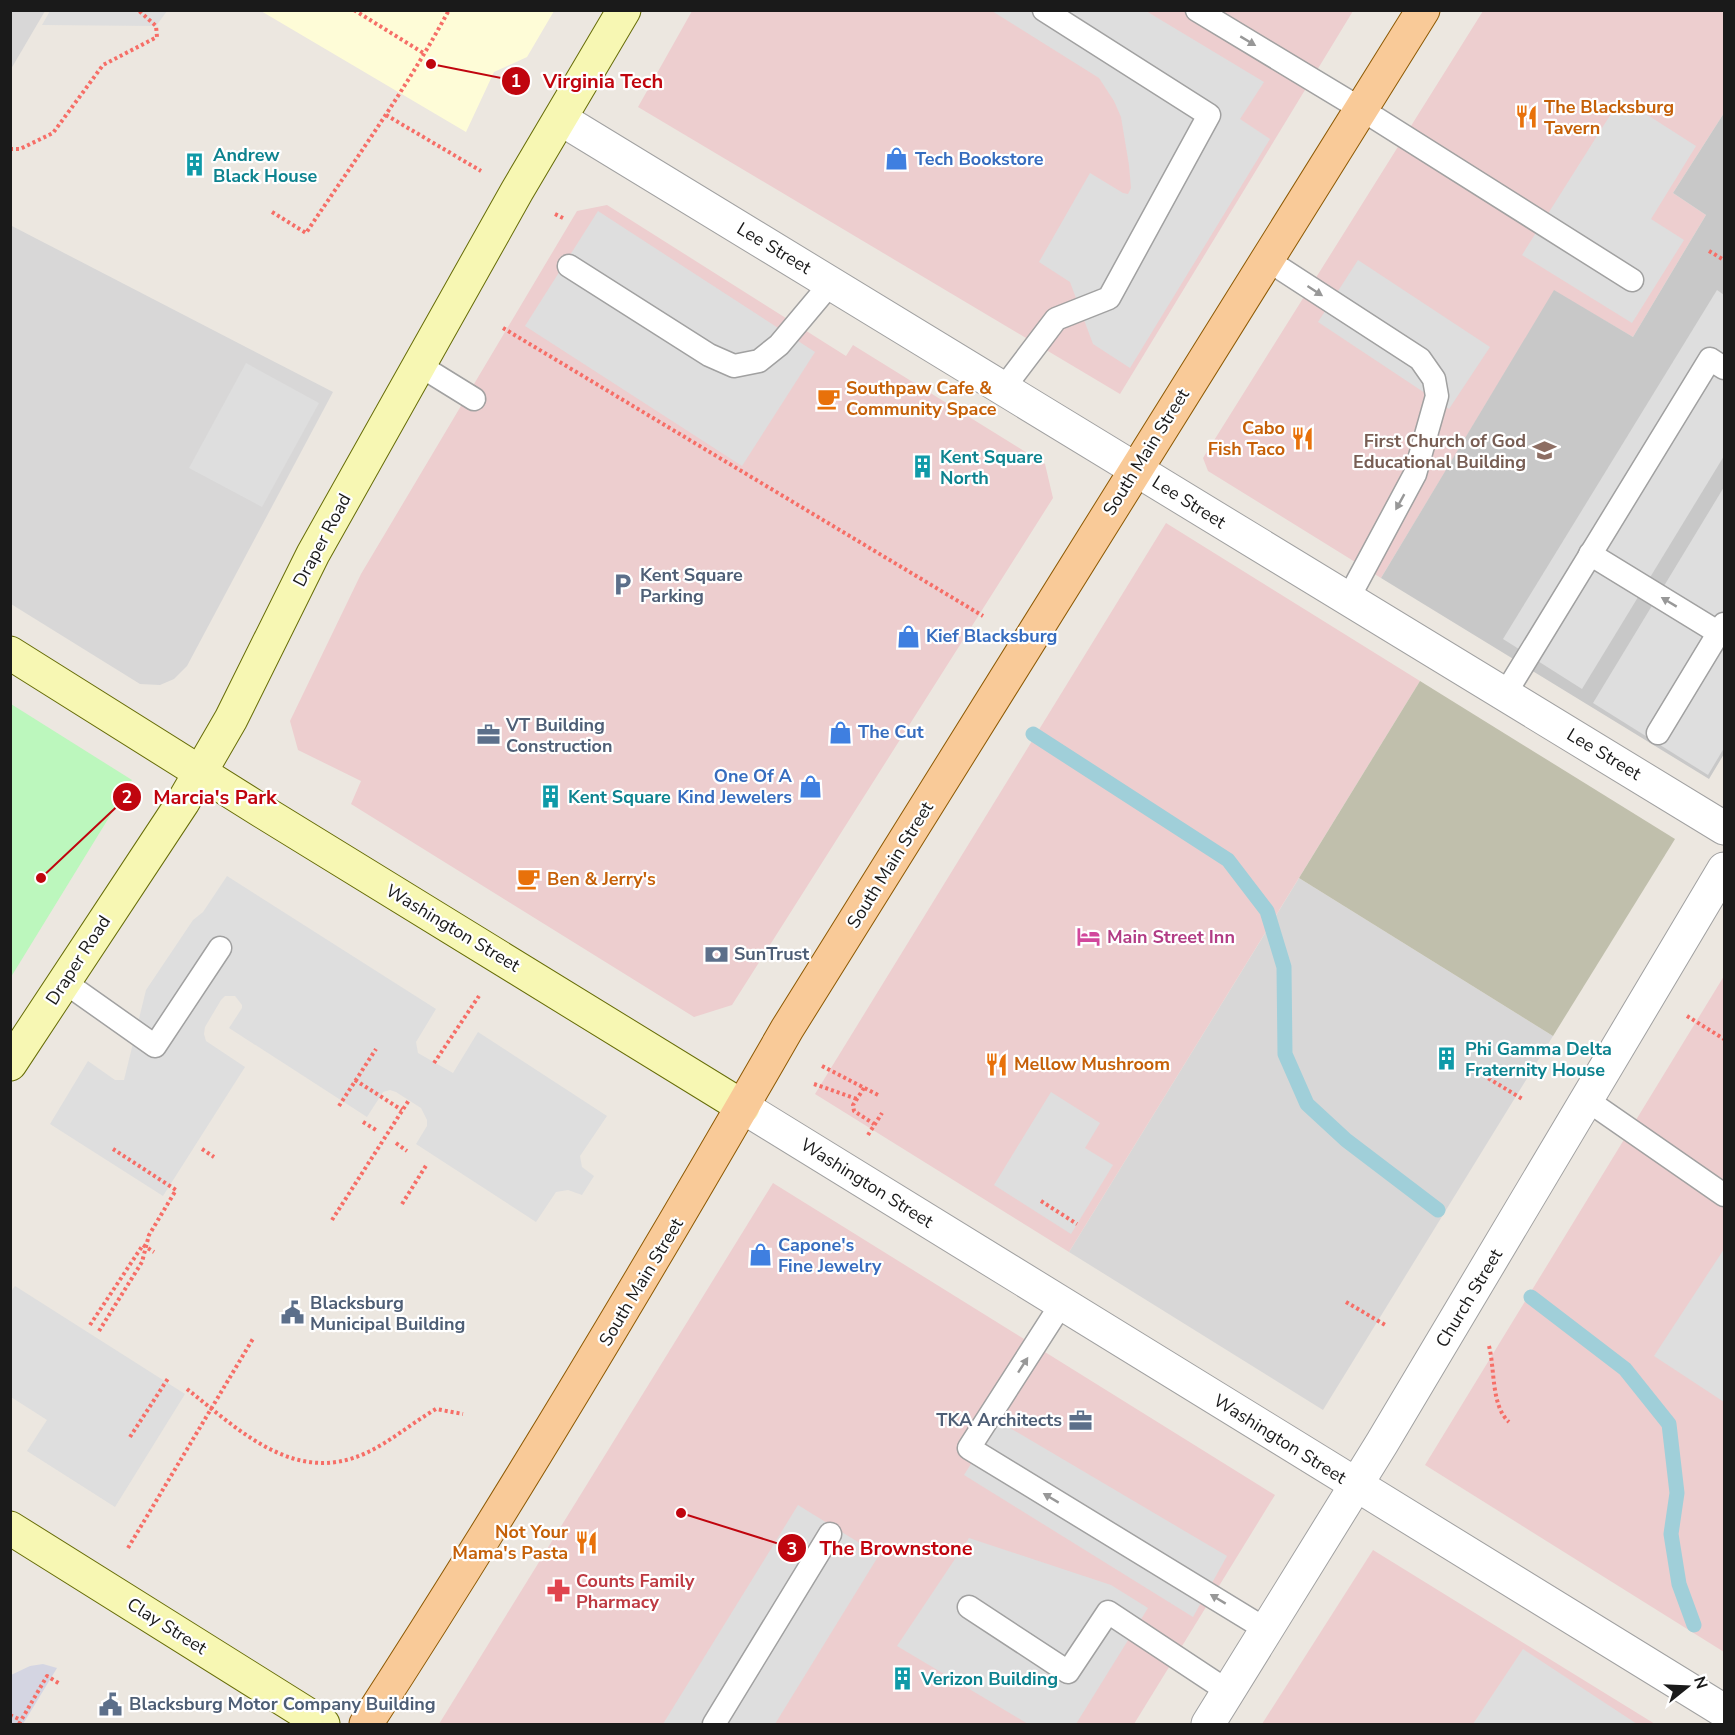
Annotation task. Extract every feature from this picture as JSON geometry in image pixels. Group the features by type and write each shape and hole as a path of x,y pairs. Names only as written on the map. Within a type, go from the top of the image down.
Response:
{"main road":[{"name":"South Main Street","path":"366,1725 562,1413 787,1029 1423,10"}],"street":[{"name":"Draper Road","path":"10,1064 200,773 231,719 313,554 624,10"},
{"name":"Lee Street","path":"561,119 1725,828"},
{"name":"Washington Street","path":"10,652 200,773 1725,1712"},
{"name":"Church Street","path":"1208,1725 1356,1486 1725,869"},
{"name":"Clay Street","path":"10,1528 323,1725"}],"lane":[{"path":"1003,389 1056,318 1109,298 1209,115 1044,10"},
{"path":"1197,10 1361,109 1632,280"},
{"path":"1266,259 1420,359 1434,379 1437,396 1415,474 1348,599"},
{"path":"569,266 709,354 734,366 759,361 779,345 831,283"},
{"path":"1505,694 1710,359 1725,368"},
{"path":"419,365 474,399"},
{"path":"1590,554 1722,628 1658,734"},
{"path":"63,981 155,1046 220,948"},
{"path":"1587,1100 1725,1195"},
{"path":"1062,1303 969,1448 1267,1630"},
{"path":"714,1725 830,1534"},
{"path":"969,1607 1068,1672 1108,1612 1229,1692"}],"path":[{"path":"10,149 20,149 53,133 103,65 157,37 156,26 138,10"},
{"path":"354,10 425,54"},
{"path":"272,212 306,233 425,54 448,10"},
{"path":"386,115 482,171"},
{"path":"555,214 563,218"},
{"path":"1709,250 1725,260"},
{"path":"502,328 983,616"},
{"path":"434,1063 479,996"},
{"path":"1686,1016 1725,1039"},
{"path":"339,1106 376,1049"},
{"path":"822,1066 878,1095"},
{"path":"1478,1072 1524,1100"},
{"path":"356,1080 402,1110"},
{"path":"814,1084 857,1099"},
{"path":"864,1088 857,1099 854,1111 874,1124"},
{"path":"332,1220 409,1100"},
{"path":"864,1141 882,1113"},
{"path":"363,1122 376,1130"},
{"path":"396,1143 407,1151"},
{"path":"99,1331 142,1262 149,1235 176,1190 113,1149"},
{"path":"202,1149 214,1157"},
{"path":"402,1204 427,1164"},
{"path":"1041,1201 1077,1224"},
{"path":"90,1325 143,1245 154,1252"},
{"path":"1346,1302 1387,1326"},
{"path":"128,1548 254,1337"},
{"path":"1488,1342 1499,1405 1502,1415 1509,1422"},
{"path":"130,1437 169,1377"},
{"path":"187,1389 266,1448 302,1462 320,1465 339,1463 367,1453 436,1409 463,1414"},
{"path":"10,1715 20,1722 47,1676 60,1684"}],"shaded area":[{"path":"10,11 45,11 11,69"},
{"path":"50,11 167,11 156,26 42,25"},
{"path":"261,11 554,11 527,57 494,72 466,132"},
{"path":"692,11 1353,11 1120,394 638,107"},
{"path":"992,11 1146,11 1264,82 1240,119 1270,139 1130,368 1093,344 1070,282 1039,262 1090,173 1128,194 1131,188 1129,165 1121,117 1099,78"},
{"path":"1483,11 1724,11 1724,113 1673,193 1706,215 1633,337 1554,291 1381,578 1208,471 1203,458"},
{"path":"1621,98 1696,146 1651,219 1684,240 1632,323 1522,255"},
{"path":"1724,113 1724,754 1709,779 1381,578 1554,290 1633,337 1706,215 1673,193"},
{"path":"607,205 846,356 853,345 1045,464 1053,498 732,1005 694,1017 351,804 361,781 298,750 290,721 361,574 577,211"},
{"path":"598,211 815,352 742,466 525,326"},
{"path":"10,225 333,392 187,666 174,679 160,685 140,684 11,604"},
{"path":"1358,260 1490,347 1449,409 1318,322"},
{"path":"1717,290 1724,295 1724,456 1582,689 1503,639"},
{"path":"246,363 319,403 262,507 189,468"},
{"path":"1724,487 1724,748 1708,775 1593,703"},
{"path":"1166,523 1420,681 1069,1252 815,1094"},
{"path":"1420,681 1675,839 1553,1036 1299,878"},
{"path":"227,876 436,1009 416,1042 418,1053 453,1073 478,1032 607,1116 580,1156 582,1167 594,1176 582,1195 568,1190 556,1192 536,1222 416,1144 427,1126 427,1120 421,1108 396,1092 390,1090 383,1092 367,1117 229,1028 242,1008 235,996 225,996 221,1000 205,1027 204,1034 206,1041 245,1067 163,1196 50,1124 88,1061 115,1080 124,1080 146,990 193,920 203,912"},
{"path":"1299,878 1553,1036 1323,1410 1069,1252"},
{"path":"1724,976 1724,1652 1425,1465"},
{"path":"1051,1092 1100,1123 1085,1148 1113,1165 1071,1234 994,1185"},
{"path":"773,1183 1275,1495 1134,1724 439,1724"},
{"path":"1724,1249 1724,1402 1654,1356"},
{"path":"15,1286 185,1394 115,1507 27,1451 47,1420 11,1397 10,1293"},
{"path":"998,1421 1227,1556 1193,1617 964,1475"},
{"path":"798,1505 879,1555 775,1724 663,1724"},
{"path":"969,1538 1111,1585 1148,1608 1076,1724 1028,1724 897,1646"},
{"path":"1373,1550 1655,1724 1262,1724"},
{"path":"1523,1649 1637,1724 1473,1724"},
{"path":"43,1664 57,1668 23,1724 11,1724 11,1675 30,1666"}],"green space":[{"path":"11,704 132,780 11,977"}],"waterway":[{"path":"1033,734 1228,860 1267,911 1284,967 1285,1054 1307,1104 1346,1140 1438,1210"},
{"path":"1531,1297 1625,1369 1669,1424 1677,1493 1671,1534 1679,1584 1694,1625"}],"place":[{"name":"Virginia Tech","path":"431,64"},
{"name":"The Blacksburg Tavern","path":"1526,117"},
{"name":"Tech Bookstore","path":"897,159"},
{"name":"Andrew Black House","path":"195,165"},
{"name":"Southpaw Cafe & Community Space","path":"828,398"},
{"name":"Cabo Fish Taco","path":"1303,438"},
{"name":"First Church of God Educational Building","path":"1544,451"},
{"name":"Kent Square North","path":"922,467"},
{"name":"Kent Square Parking","path":"622,585"},
{"name":"Kief Blacksburg","path":"908,636"},
{"name":"The Cut","path":"840,732"},
{"name":"VT Building Construction","path":"488,735"},
{"name":"One Of A Kind Jewelers","path":"810,786"},
{"name":"Kent Square","path":"550,797"},
{"name":"Marcia's Park","path":"41,878"},
{"name":"Ben & Jerry's","path":"529,879"},
{"name":"Main Street Inn","path":"1089,937"},
{"name":"SunTrust","path":"716,954"},
{"name":"Phi Gamma Delta Fraternity House","path":"1447,1059"},
{"name":"Mellow Mushroom","path":"996,1064"},
{"name":"Capone's Fine Jewelry","path":"760,1255"},
{"name":"Blacksburg Municipal Building","path":"292,1313"},
{"name":"TKA Architects","path":"1080,1420"},
{"name":"The Brownstone","path":"681,1513"},
{"name":"Not Your Mama's Pasta","path":"586,1542"},
{"name":"Counts Family Pharmacy","path":"558,1591"},
{"name":"Verizon Building","path":"903,1679"},
{"name":"Blacksburg Motor Company Building","path":"111,1704"}]}
